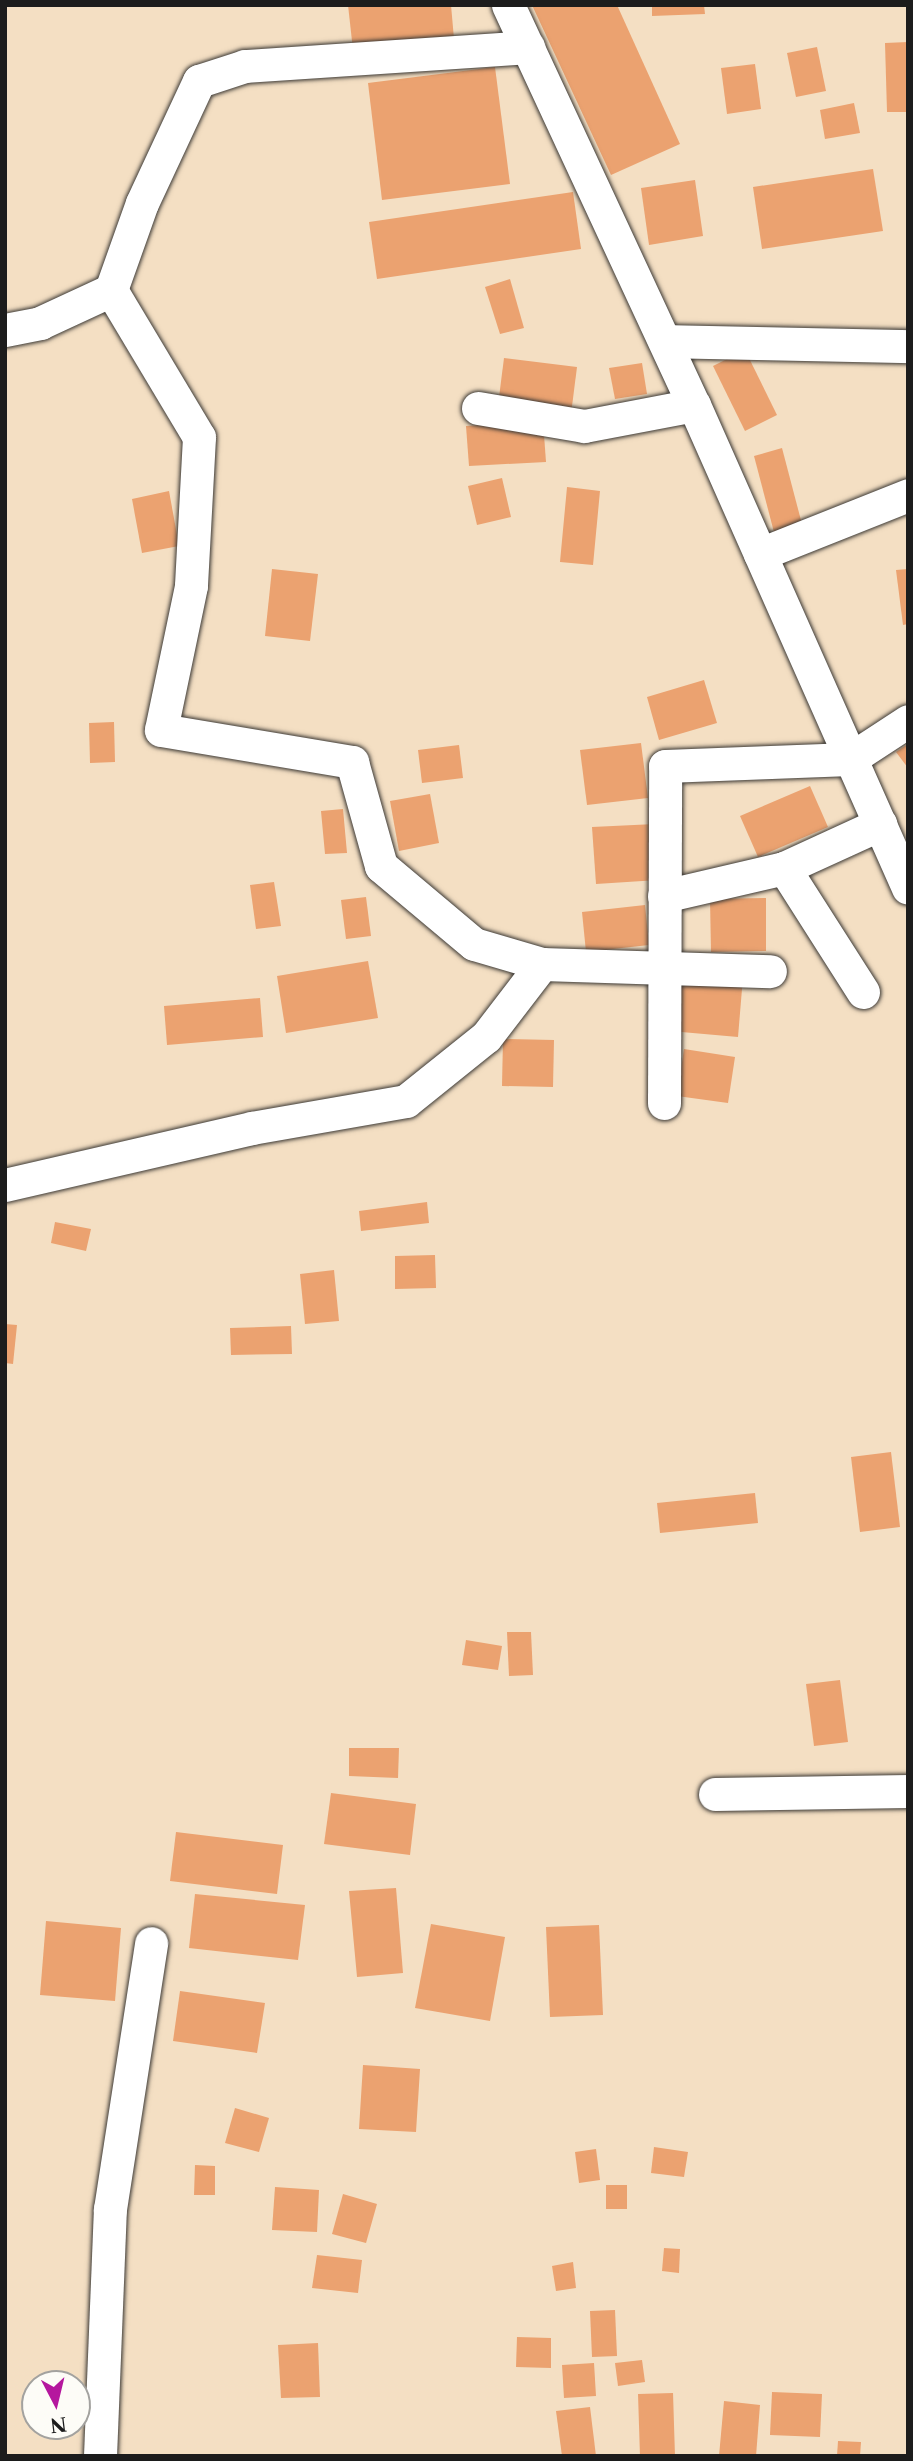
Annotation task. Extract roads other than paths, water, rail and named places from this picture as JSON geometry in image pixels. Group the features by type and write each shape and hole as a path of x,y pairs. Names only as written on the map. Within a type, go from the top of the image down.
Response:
{"street":[{"path":"508,5 694,405 908,888"},
{"path":"5,330 40,323 111,290 142,203 199,81 245,66 528,47"},
{"path":"111,290 199,438 191,586 161,730 352,762 381,866 474,944 542,964 770,971"},
{"path":"665,341 908,346"},
{"path":"478,408 584,426 694,405"},
{"path":"760,554 908,495"},
{"path":"664,1103 665,766 850,759 908,721"},
{"path":"664,896 784,868 887,839"},
{"path":"784,868 863,992"},
{"path":"5,1185 252,1128 405,1101 485,1037 542,964"},
{"path":"715,1794 908,1791"},
{"path":"100,2456 110,2209 151,1943"}]}
